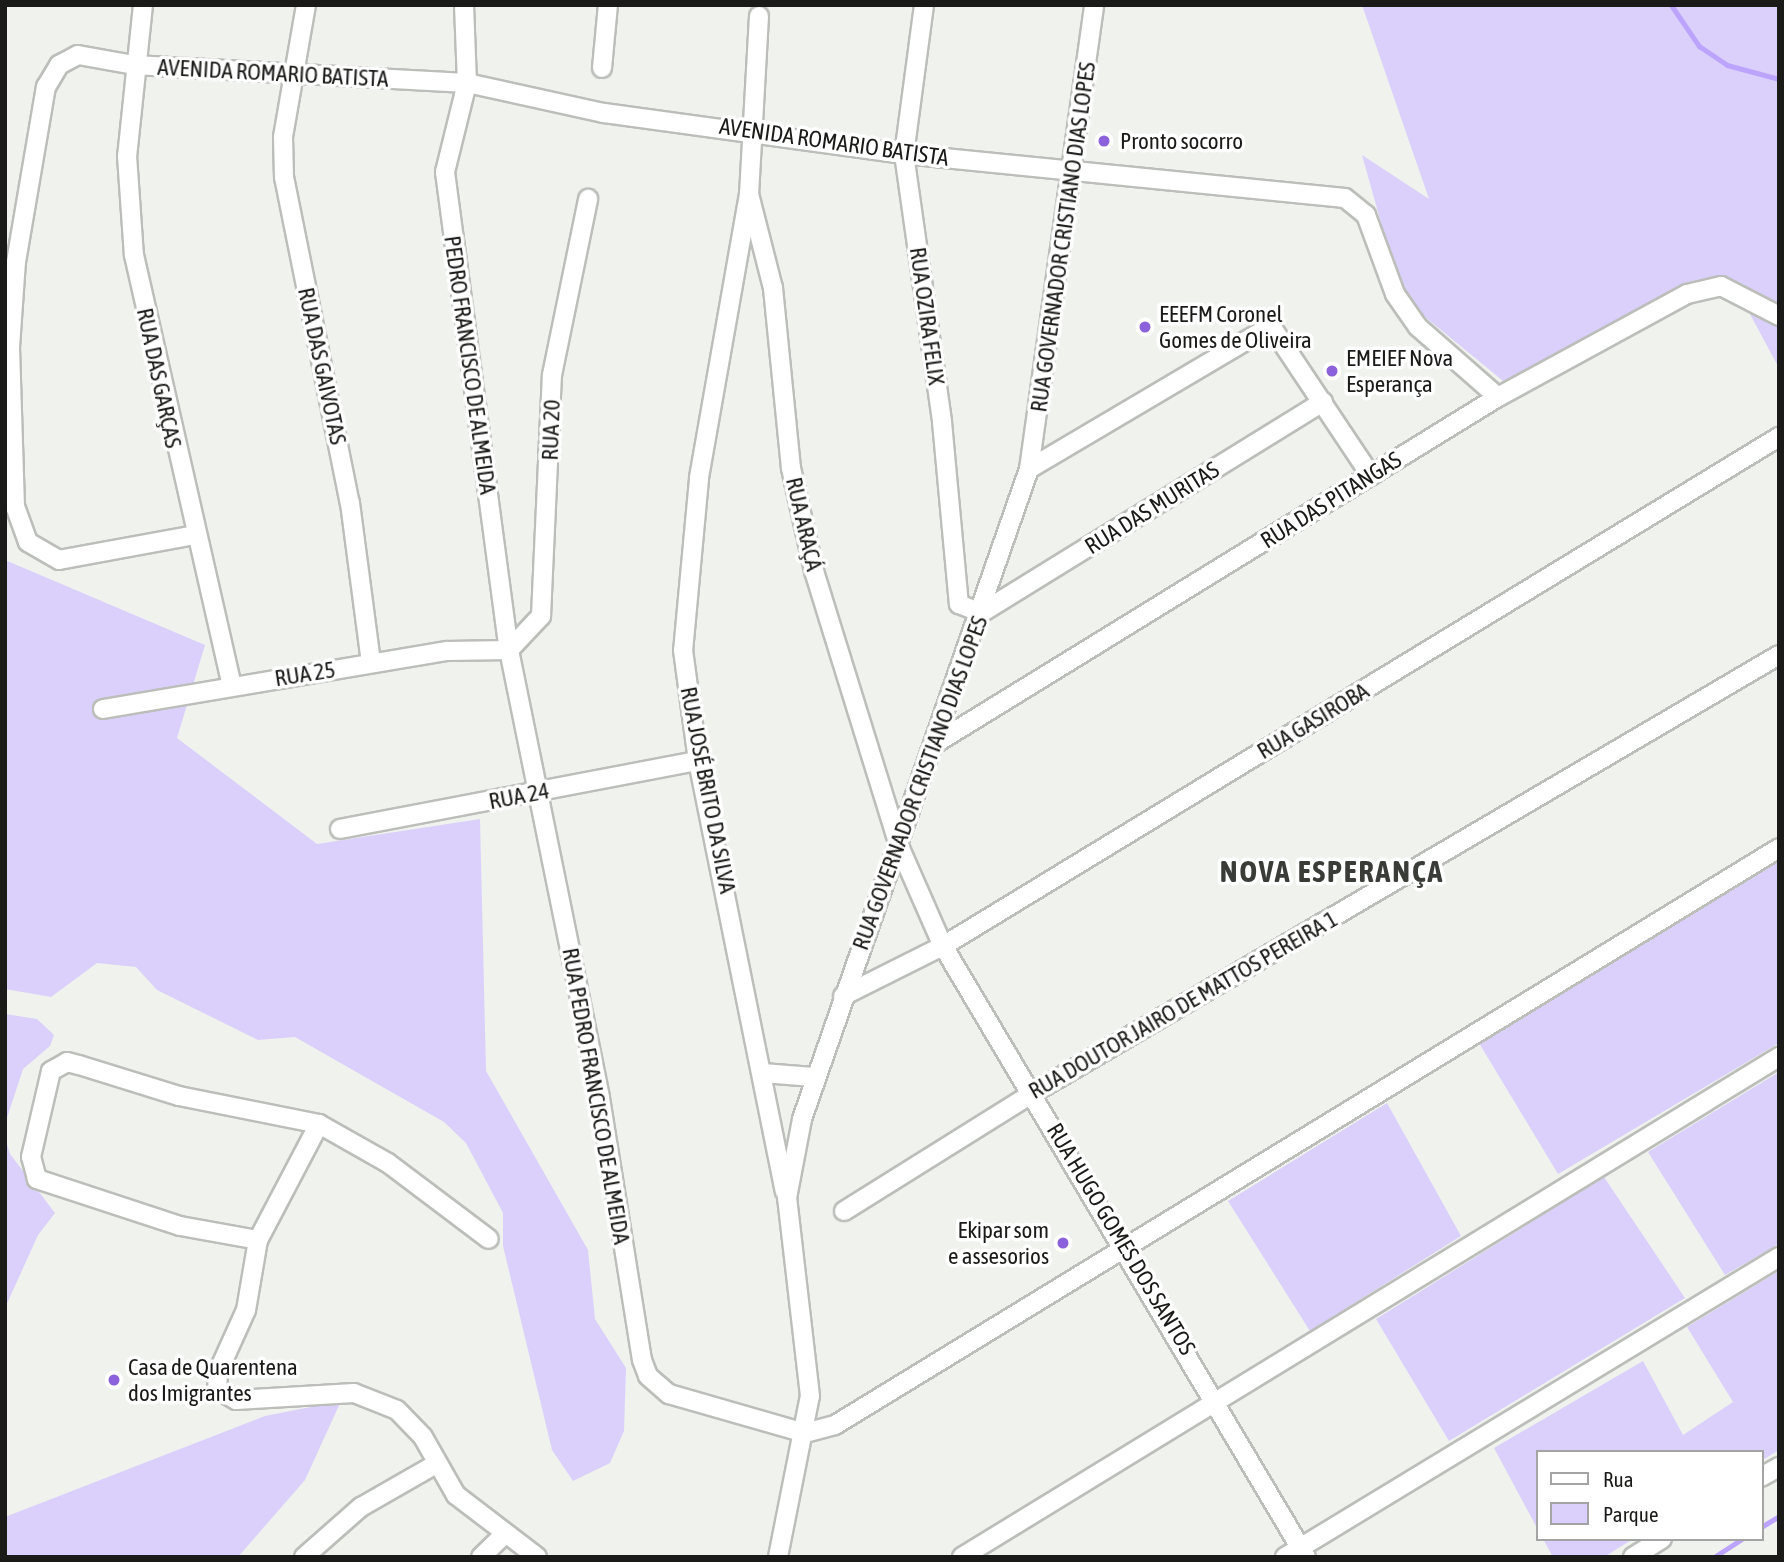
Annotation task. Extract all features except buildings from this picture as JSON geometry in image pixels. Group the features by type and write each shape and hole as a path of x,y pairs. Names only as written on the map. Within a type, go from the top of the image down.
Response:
{"street":[{"name":"RUA DAS GARÇAS","path":"144,5 134,65 127,198 134,255 195,536 232,686"},
{"name":"RUA DAS GAIVOTAS","path":"306,5 283,137 284,177 350,503 371,663"},
{"path":"464,5 467,83"},
{"path":"602,68 608,5"},
{"name":"RUA OZIRA FELIX","path":"924,5 904,154 942,422 954,593 959,604 981,613"},
{"name":"RUA GOVERNADOR CRISTIANO DIAS LOPES","path":"778,1557 805,1433 810,1373 787,1198 814,1077 900,846 1029,469 1074,170 1094,5"},
{"name":"RUA JOSÉ BRITO DA SILVA","path":"758,16 749,131 749,194 713,391 686,598 683,650 698,761 787,1198"},
{"name":"AVENIDA ROMARIO BATISTA","path":"195,536 59,560 28,542 15,507 10,347 16,262 46,87 68,57 134,65 296,71 467,83 604,113 904,154 1074,170 1354,202 1366,215 1395,294 1418,327 1498,397"},
{"name":"PEDRO FRANCISCO DE ALMEIDA","path":"467,83 444,172 509,650"},
{"name":"RUA ARAÇÁ","path":"749,194 773,288 791,468 814,572 900,846"},
{"name":"RUA 20","path":"509,650 541,616 552,374 589,199"},
{"name":"RUA DAS PITANGAS","path":"936,743 1498,397 1686,294 1705,286 1738,290 1779,316"},
{"path":"1029,469 1259,329 1278,330 1371,476"},
{"name":"RUA DAS MURITAS","path":"981,613 1324,402"},
{"name":"RUA GASIROBA","path":"843,996 943,946 1779,437"},
{"name":"RUA 25","path":"103,709 371,663 509,650"},
{"name":"RUA PEDRO FRANCISCO DE ALMEIDA","path":"509,650 540,792 648,1376 668,1394 805,1433"},
{"name":"RUA DOUTOR JAIRO DE MATTOS PEREIRA 1","path":"845,1211 1033,1093 1779,655"},
{"name":"RUA 24","path":"340,829 698,761"},
{"name":"RUA HUGO GOMES DOS SANTOS","path":"900,846 943,946 1220,1403 1297,1554"},
{"path":"805,1433 846,1419 1779,849"},
{"path":"962,1557 1220,1403 1779,1057"},
{"path":"258,1240 180,1226 37,1179 30,1157 46,1081 66,1062 190,1098 319,1124 388,1163 489,1239"},
{"path":"762,1073 814,1077"},
{"path":"319,1124 258,1240 246,1310 218,1372 221,1395 236,1400 324,1391 376,1399 412,1423 456,1495 537,1557"},
{"path":"1297,1554 1779,1257"},
{"path":"304,1557 362,1507 436,1464"},
{"path":"1763,1477 1779,1467"},
{"path":"481,1557 505,1534"},
{"path":"1633,1557 1659,1541"}],"green space":[{"path":"1362,5 1779,5 1779,368 1744,303 1718,289 1701,290 1519,394 1402,298 1362,155 1429,199"},
{"path":"5,560 205,645 177,738 317,844 480,819 486,1071 588,1250 595,1319 626,1368 624,1431 610,1463 573,1481 552,1450 503,1246 503,1213 466,1143 444,1122 295,1037 258,1040 157,990 136,967 97,963 51,997 5,989"},
{"path":"1779,860 1779,1043 1558,1174 1479,1043"},
{"path":"5,1014 37,1019 54,1035 50,1046 23,1069 5,1124"},
{"path":"1779,1072 1779,1244 1725,1275 1648,1152"},
{"path":"1387,1103 1461,1236 1310,1331 1228,1201"},
{"path":"5,1138 10,1154 55,1213 38,1235 5,1308"},
{"path":"1604,1177 1685,1298 1449,1441 1376,1319"},
{"path":"1779,1271 1779,1450 1763,1460 1763,1450 1536,1450 1536,1526 1494,1448 1643,1361 1683,1435 1733,1402 1687,1327"},
{"path":"341,1401 305,1480 238,1557 5,1557 5,1517 265,1416"},
{"path":"1544,1541 1630,1541 1604,1557 1553,1557"}],"waterway":[{"path":"1671,5 1699,46 1727,65 1779,79"},
{"path":"1763,1526 1779,1516"},
{"path":"1714,1557 1739,1541"}],"place":[{"name":"Pronto socorro","path":"1104,141"},
{"name":"EEEFM Coronel Gomes de Oliveira","path":"1145,327"},
{"name":"EMEIEF Nova Esperança","path":"1332,371"},
{"name":"Ekipar som e assesorios","path":"1063,1243"},
{"name":"Casa de Quarentena dos Imigrantes","path":"114,1380"}],"district":[{"name":"NOVA ESPERANÇA","path":"1332,871"}]}
